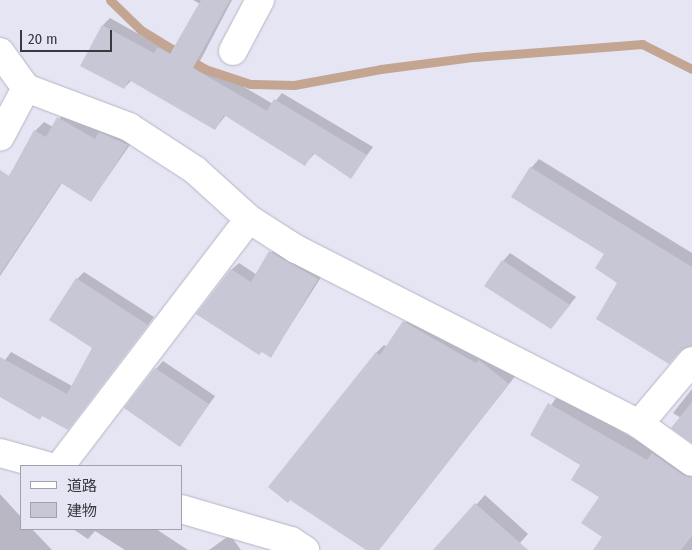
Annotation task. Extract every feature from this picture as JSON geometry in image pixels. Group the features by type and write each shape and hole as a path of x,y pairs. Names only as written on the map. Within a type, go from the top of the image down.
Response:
{"street":[{"path":"233,51 260,0"},
{"path":"0,52 26,88 129,127 195,170 250,219 296,249 639,424 692,462"},
{"path":"0,137 26,88"},
{"path":"61,465 250,219"},
{"path":"639,424 692,362"},
{"path":"0,453 43,465"},
{"path":"182,509 291,541 305,550"}],"building":[{"path":"201,0 230,0 193,68 267,111 274,99 367,155 351,179 313,153 305,166 224,115 215,130 129,80 124,89 80,66 102,25 154,53 157,47 170,54"},
{"path":"57,117 95,139 99,132 128,145 91,202 61,183 0,274 0,170 9,176 34,130 46,137"},
{"path":"530,167 692,267 692,346 680,351 669,364 596,319 617,283 595,268 604,254 511,197"},
{"path":"269,251 318,279 271,358 262,352 259,355 196,314 231,269 251,282"},
{"path":"502,260 570,305 551,329 484,286"},
{"path":"76,278 148,325 68,430 42,416 40,420 0,397 0,357 67,394 92,348 49,320"},
{"path":"403,321 476,363 479,360 509,384 379,550 366,550 290,500 288,503 268,487 376,352 380,355"},
{"path":"155,368 209,404 180,447 124,408"},
{"path":"692,402 692,443 671,428"},
{"path":"548,403 647,460 652,453 683,475 692,477 692,536 681,550 593,550 602,537 581,523 599,497 571,480 580,465 530,435"},
{"path":"475,503 528,550 433,550"}],"waterway":[{"path":"110,0 141,30 205,69 250,84 294,85 381,69 474,57 642,44 692,69"}]}
